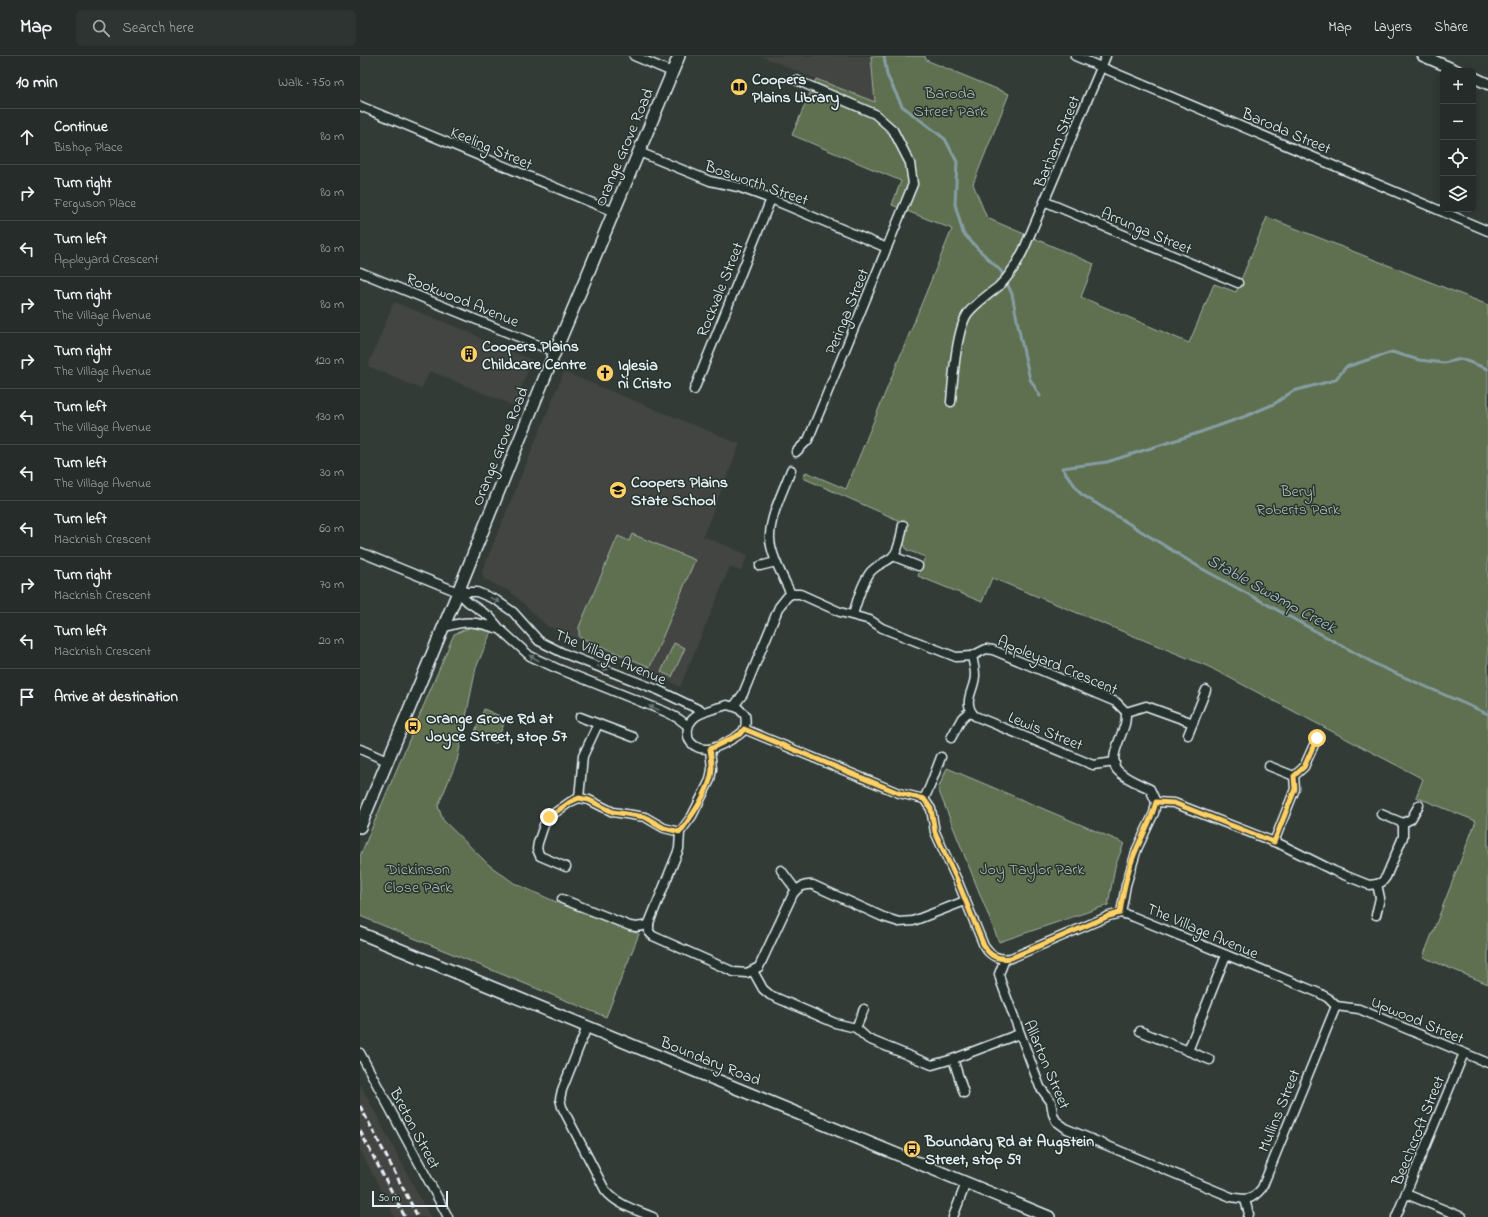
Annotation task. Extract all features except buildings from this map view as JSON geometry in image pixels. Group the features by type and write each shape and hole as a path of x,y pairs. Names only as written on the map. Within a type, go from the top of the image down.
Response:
{"main road":[{"name":"Orange Grove Road","path":"360,827 458,592 555,352 679,56"},
{"name":"Boundary Road","path":"360,933 1050,1217"}],"street":[{"path":"634,56 672,72"},
{"name":"Baroda Street","path":"1075,56 1488,230"},
{"name":"Barham Street","path":"951,402 958,346 968,312 1000,285 1012,271 1031,236 1106,56"},
{"path":"1423,56 1451,68"},
{"path":"1476,78 1488,84"},
{"name":"Peringa Street","path":"796,80 875,114 893,130 910,163 913,176 913,184 808,440 796,452"},
{"name":"Keeling Street","path":"360,106 614,212"},
{"name":"Bosworth Street","path":"639,152 710,181 738,187 771,199 887,248"},
{"name":"Rockvale Street","path":"694,390 771,199"},
{"name":"Arrunga Street","path":"1046,202 1238,283"},
{"name":"Rookwood Avenue","path":"360,272 555,352"},
{"path":"734,706 743,694 779,607 790,594 776,562 770,537 772,523 791,470"},
{"path":"853,615 858,597 869,573 878,565 894,556 903,525"},
{"path":"360,552 458,592"},
{"path":"894,556 918,566"},
{"path":"760,566 776,562"},
{"name":"The Village Avenue","path":"458,592 468,602 490,617 500,629 530,656 666,712 688,726"},
{"name":"The Village Avenue","path":"458,592 477,592 496,600 513,612 539,641 658,690 704,712"},
{"name":"Appleyard Crescent","path":"790,594 800,594 840,612 870,620 882,628 956,657 972,656 986,649 1000,652 1116,702 1126,712 1125,724 1115,752 1115,762"},
{"path":"442,628 460,622 482,623 500,629"},
{"path":"951,738 962,718 970,711 970,692 975,676 972,656"},
{"path":"1188,735 1206,690"},
{"path":"727,705 734,706 745,715 746,722 744,729 740,734 710,749 697,747 691,743 687,734 688,726 696,716 704,712 727,705"},
{"path":"1126,712 1146,706 1193,723"},
{"name":"Lewis Street","path":"970,711 975,716 1093,765 1115,762"},
{"path":"580,717 633,737"},
{"path":"579,798 583,756 598,724"},
{"path":"744,729 899,793 924,799 931,809 935,832 987,951 993,956 1004,959"},
{"path":"1294,776 1304,767 1317,738"},
{"path":"360,749 387,761"},
{"path":"710,749 712,769 710,780 692,816 680,832 679,849 649,925 649,932 653,936 734,972 747,973 759,967 796,890 803,885 813,885 883,917 905,922 913,921 965,901"},
{"path":"924,799 941,757"},
{"path":"1115,762 1116,769 1128,778 1150,789 1156,802 1154,813 1136,849 1120,913"},
{"path":"1269,766 1294,776"},
{"path":"1274,842 1295,789 1294,776"},
{"path":"566,867 540,856 537,849 538,843 544,825 549,817 570,802 579,798 589,800 613,812 645,817 664,828 680,832"},
{"path":"1156,802 1174,803 1274,842 1321,863 1334,871 1370,885 1382,882 1386,877 1403,837 1403,823"},
{"path":"1381,814 1403,823 1411,819 1419,805"},
{"path":"781,870 796,890"},
{"path":"1376,915 1380,898 1377,884"},
{"path":"562,899 630,926 636,927 649,925"},
{"name":"The Village Avenue","path":"1004,959 1011,958 1109,916 1120,913 1134,917 1319,993 1328,998 1336,1006"},
{"path":"1188,1051 1226,955"},
{"name":"Allarton Street","path":"1004,959 1000,971 1000,977 1019,1034 1040,1086 1051,1102 1056,1121 1061,1126 1231,1197 1245,1200"},
{"path":"753,971 763,989 770,995 835,1023 856,1028 868,1039 932,1065 953,1059 1019,1034"},
{"name":"Upwood Street","path":"1336,1006 1359,1009 1488,1063"},
{"name":"Mullins Street","path":"1245,1200 1254,1197 1262,1188 1336,1006"},
{"path":"856,1028 864,1009"},
{"path":"587,1027 562,1090 560,1099 562,1107 605,1190 611,1198 654,1217"},
{"path":"1140,1031 1210,1060"},
{"name":"Breton Street","path":"360,1053 448,1217"},
{"name":"Beechcroft Street","path":"1396,1217 1464,1053"},
{"path":"953,1059 964,1093"},
{"path":"953,1217 966,1183"},
{"path":"1406,1194 1462,1217"},
{"path":"1245,1200 1249,1214 1248,1217"}],"shaded area":[{"path":"761,56 871,56 875,102 816,79"},
{"path":"394,302 474,334 479,338 532,360 514,406 430,371 421,389 368,366"},
{"name":"Coopers Plains State School","path":"564,372 740,444 703,536 748,555 741,571 730,567 680,687 642,666 547,626 511,592 484,579 482,571"},
{"path":"360,1084 430,1217 395,1217 360,1150"}],"green space":[{"name":"Beryl Roberts Park","path":"871,56 925,56 926,60 1009,94 973,184 987,218 1094,264 1081,297 1189,343 1214,284 1236,292 1267,217 1488,305 1488,984 1423,957 1476,821 1416,797 1423,779 1207,666 992,578 982,602 918,576 925,557 907,550 904,544 907,524 803,478 806,472 846,489 952,229 892,205 901,181 792,135 816,79 875,102"},
{"path":"632,534 695,560 650,667 579,637 579,627 618,536 629,541"},
{"name":"Dickinson Close Park","path":"471,627 491,632 476,668 457,761 438,806 443,820 489,865 514,883 554,901 639,934 606,1017 360,916 360,856 454,634"},
{"path":"674,643 685,648 672,677 661,672"},
{"path":"484,709 506,719 496,743 474,734"},
{"name":"Joy Taylor Park","path":"947,768 1124,843 1115,867 1108,905 999,942 938,789"}],"waterway":[{"name":"Stable Swamp Creek","path":"884,56 887,75 902,106 945,139 957,162 955,204 963,233 1001,271 1012,294 1030,379 1040,396"},
{"name":"Stable Swamp Creek","path":"1488,369 1461,359 1444,363 1419,360 1392,352 1346,367 1335,380 1293,391 1274,404 1246,416 1195,434 1107,462 1062,468 1081,494 1199,567 1379,666 1488,714"}],"railway":[{"path":"360,1106 418,1217"},
{"path":"360,1131 405,1217"}],"place":[{"name":"Coopers Plains Library","path":"739,87"},
{"name":"Coopers Plains Childcare Centre","path":"469,354"},
{"name":"Iglesia ni Cristo","path":"605,373"},
{"name":"Coopers Plains State School","path":"618,490"},
{"name":"Orange Grove Rd at Joyce Street, stop 57","path":"413,726"},
{"name":"Boundary Rd at Augstein Street, stop 59","path":"912,1149"}],"route":[{"path":"549,817 570,802 579,798 589,800 613,812 645,817 664,828 680,832 692,816 703,797 710,780 712,762 710,749 740,734 744,729 899,793 924,799 931,809 935,832 958,882 984,946 989,954 1000,959 1004,959 1011,958 1109,916 1120,913 1136,849 1154,813 1156,802 1174,803 1274,842 1295,789 1294,776 1304,767 1317,738"}],"park label":[{"name":"Baroda Street Park","path":"950,101"}]}
